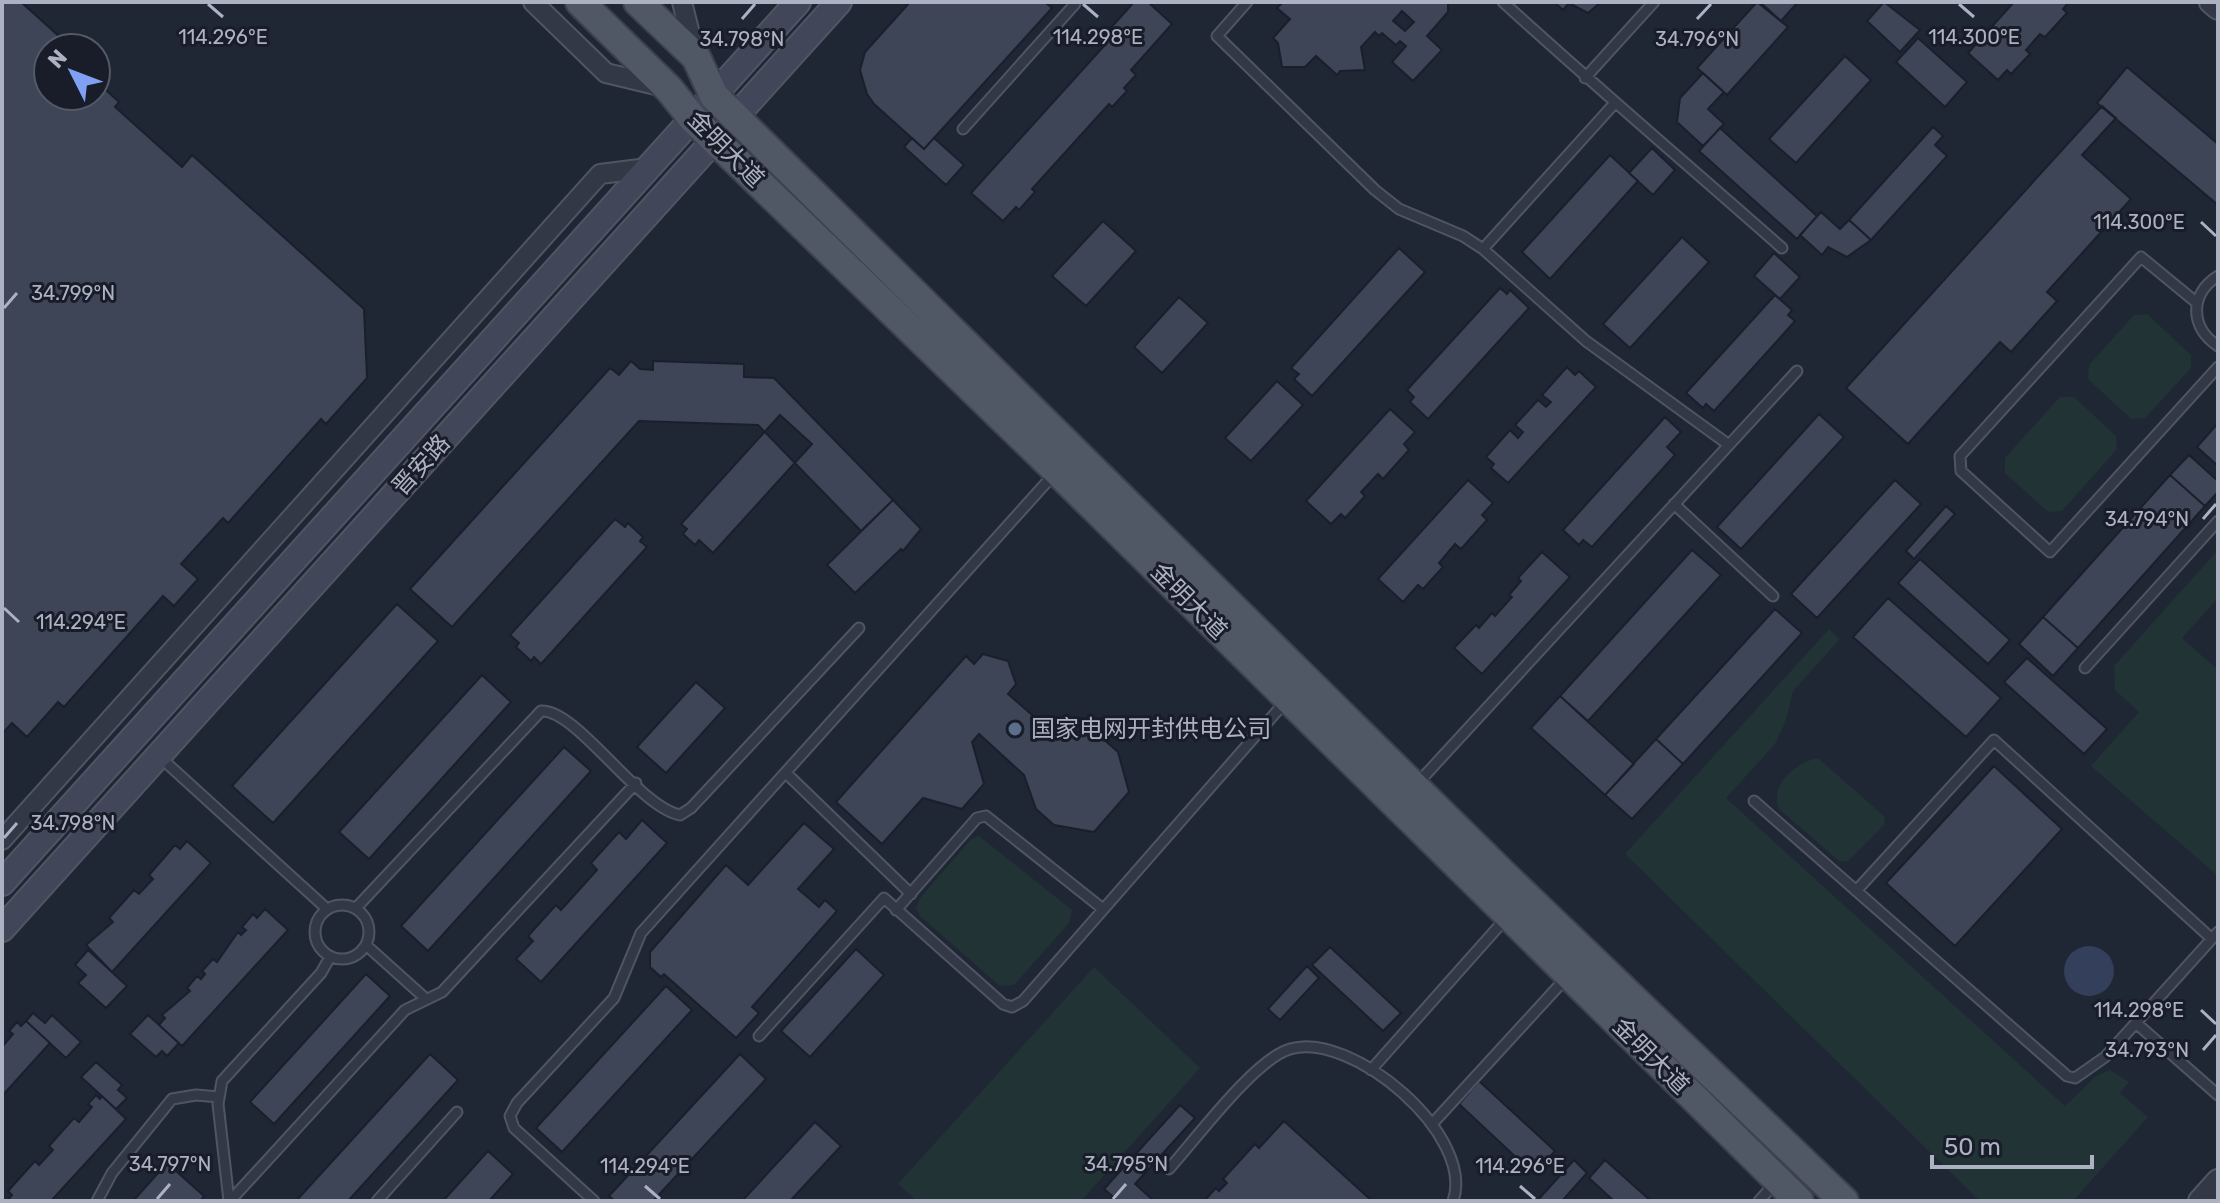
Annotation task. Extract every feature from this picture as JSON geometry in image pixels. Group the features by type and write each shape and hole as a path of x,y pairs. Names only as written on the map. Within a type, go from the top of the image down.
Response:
{"main road":[{"name":"金明大道","path":"580,2 669,89 693,119 1057,471 1799,1201"},
{"name":"金明大道","path":"638,2 696,57 714,96 1414,787 1844,1201"},
{"name":"晋安路","path":"2,883 798,2"},
{"name":"晋安路","path":"2,929 839,2"}],"street":[{"path":"533,2 606,73 669,89"},
{"path":"682,2 696,57"},
{"path":"2211,2 2218,8"},
{"path":"2,840 600,174 648,168"},
{"path":"2200,1201 2218,1181"}],"lane":[{"path":"963,129 1075,4 1072,2"},
{"path":"1247,2 1217,36 1375,190 1399,209 1463,236 1483,249 1586,341 1729,445"},
{"path":"1503,2 1614,104 1642,124 1782,248"},
{"path":"1585,78 1654,2"},
{"path":"1483,249 1614,104"},
{"path":"2197,303 2141,257 1960,456 1961,471 2050,552 2218,367"},
{"path":"2218,276 2202,289 2197,303 2200,329 2218,346"},
{"path":"1414,787 1797,371"},
{"path":"594,1201 514,1128 510,1116 614,998 641,933 1057,471"},
{"path":"1674,504 1773,596"},
{"path":"2085,668 2218,521"},
{"path":"356,908 541,711 559,715 669,813 680,815 691,808 859,628"},
{"path":"759,1036 884,898 1003,1004 1012,1007 1023,1001 1288,699"},
{"path":"1754,801 1856,891 2067,1076 2075,1078 2105,1057 2215,936 1994,740 1856,891"},
{"path":"158,755 327,909"},
{"path":"786,773 911,894"},
{"path":"230,1201 405,1010 442,992 636,784"},
{"path":"896,910 977,818 986,816 1103,909"},
{"path":"340,904 356,908 369,929 366,945 349,959 330,957 317,943 314,933 316,923 327,909 340,904"},
{"path":"1371,1070 1508,916"},
{"path":"366,945 426,999"},
{"path":"230,1201 219,1097 222,1081 321,973 330,957"},
{"path":"1433,1123 1568,974"},
{"path":"2136,1023 2218,1095"},
{"path":"1169,1169 1267,1060 1291,1048 1315,1047 1337,1050 1371,1070 1433,1123 1446,1145 1455,1174 1453,1201"},
{"path":"97,1201 112,1173 172,1099 196,1095 219,1097"},
{"path":"377,1201 457,1112"},
{"path":"1759,1201 1778,1180"}],"shaded area":[{"path":"2147,314 2191,355 2191,368 2145,418 2131,419 2088,379 2089,365 2134,315"},
{"path":"2060,397 2074,397 2116,436 2117,449 2062,511 2048,512 2005,473 2005,458"},
{"path":"2218,550 2218,598 2182,638 2218,670 2218,876 2091,766 2139,712 2115,690 2114,666"},
{"path":"1829,629 1840,639 1793,691 1786,720 1775,744 1726,798 2065,1106 2096,1076 2110,1070 2129,1082 2120,1093 2148,1117 2073,1201 1980,1201 1625,854"},
{"path":"1818,758 1885,817 1884,825 1847,862 1839,861 1779,809 1778,791 1786,776 1801,764"},
{"path":"979,836 1072,910 1069,923 1014,985 1000,986 920,916 916,908 920,898 971,839"},
{"path":"1094,967 1200,1068 1081,1201 917,1201 898,1184"}],"water":[{"path":"2089,946 2106,954 2114,971 2106,988 2089,996 2072,988 2064,971 2072,954"}],"building":[{"path":"2,2 21,2 54,32 32,32 32,112 112,112 112,96 119,102 115,107 182,167 192,155 364,309 367,378 326,424 321,419 228,523 223,518 181,564 198,579 174,606 163,596 64,707 58,702 27,737 12,723 2,734"},
{"path":"910,2 1045,2 1052,8 924,149 874,104 867,94 860,70 865,52"},
{"path":"1134,2 1148,2 1172,24 1131,70 1136,75 1124,88 1127,91 1112,107 1109,104 1032,189 1035,192 1019,210 1016,207 1003,221 971,193 1104,46 1099,41"},
{"path":"1283,2 1448,2 1448,12 1427,36 1442,50 1413,81 1392,62 1406,46 1400,41 1396,45 1382,33 1379,36 1375,32 1361,47 1365,70 1340,71 1337,75 1316,56 1305,67 1282,67 1278,43 1273,38 1290,19 1277,8","holes":["1402,11 1414,22 1405,31 1393,21"]},
{"path":"1554,2 1601,2 1588,13 1569,3 1563,10"},
{"path":"1757,2 1788,27 1727,95 1697,68"},
{"path":"1760,2 1798,2 1781,21"},
{"path":"1884,2 1920,30 1900,52 1867,21"},
{"path":"2014,2 2069,2 2063,9 2067,13 2045,37 2040,34 2026,50 2030,54 2011,74 2007,70 1998,80 1968,53"},
{"path":"1918,38 1967,82 1945,107 1896,62"},
{"path":"1845,56 1871,80 1796,163 1769,139"},
{"path":"2127,67 2218,144 2218,205 2097,103"},
{"path":"1703,73 1724,92 1708,109 1724,124 1703,146 1677,122 1680,98"},
{"path":"2102,106 2116,118 2082,155 2131,199 2047,292 2057,301 2011,352 2000,342 1908,444 1846,388"},
{"path":"1933,127 1943,136 1935,145 1947,156 1871,240 1849,220"},
{"path":"1720,128 1817,216 1797,239 1699,151"},
{"path":"912,138 924,149 934,138 964,165 946,185 904,147"},
{"path":"1652,148 1675,170 1653,195 1629,173"},
{"path":"1610,155 1638,181 1550,279 1522,252"},
{"path":"1821,212 1840,229 1849,220 1871,240 1847,257 1828,247 1822,255 1800,235"},
{"path":"1103,221 1136,251 1086,306 1052,276"},
{"path":"1682,237 1709,262 1630,348 1603,324"},
{"path":"1399,248 1425,272 1312,396 1294,379 1299,374 1291,368"},
{"path":"1774,253 1800,277 1780,299 1754,276"},
{"path":"1500,288 1507,294 1510,290 1529,308 1428,419 1410,402 1414,397 1407,390"},
{"path":"1775,295 1792,310 1788,315 1795,321 1714,411 1706,404 1703,408 1686,393"},
{"path":"1179,297 1208,323 1162,373 1134,347"},
{"path":"631,361 640,369 653,370 653,361 744,364 744,377 774,378 893,500 861,531 758,425 639,421 452,627 410,589 610,368 619,375"},
{"path":"1567,367 1575,375 1579,371 1596,387 1508,483 1491,468 1494,464 1486,457 1510,430 1518,438 1523,432 1515,425 1538,400 1546,407 1551,402 1542,395"},
{"path":"1277,381 1303,405 1251,461 1225,438"},
{"path":"1390,409 1415,432 1404,444 1409,450 1383,479 1378,474 1361,492 1365,496 1345,518 1341,514 1331,524 1306,501"},
{"path":"1819,414 1844,437 1741,549 1717,527"},
{"path":"780,415 812,444 713,553 699,540 695,545 683,534 687,529 681,524"},
{"path":"1665,417 1681,432 1667,447 1675,455 1592,547 1583,540 1579,545 1563,530"},
{"path":"2218,423 2218,466 2197,447"},
{"path":"2189,455 2218,481 2218,492 2205,506 2170,475"},
{"path":"2170,475 2205,506 2078,648 2043,617"},
{"path":"1468,480 1493,503 1482,515 1487,520 1461,549 1455,544 1439,563 1443,567 1423,589 1418,585 1403,602 1378,579"},
{"path":"1895,480 1921,504 1817,618 1791,594"},
{"path":"893,500 921,529 903,551 901,549 855,593 827,565"},
{"path":"1946,506 1955,514 1914,559 1906,551"},
{"path":"615,519 625,527 628,523 643,537 640,541 647,547 541,664 534,657 531,661 516,647 519,643 510,635"},
{"path":"1692,550 1721,575 1588,721 1560,696"},
{"path":"1542,552 1570,577 1482,674 1454,648 1476,625 1479,628 1492,613 1495,616 1512,597 1509,595 1521,581 1518,578"},
{"path":"1920,559 2010,640 1988,664 1898,583"},
{"path":"1888,598 2001,698 1966,737 1853,637"},
{"path":"397,604 438,641 273,823 232,786"},
{"path":"1775,609 1802,633 1683,764 1656,739"},
{"path":"2043,617 2078,648 2053,676 2019,644"},
{"path":"983,654 1008,661 1016,684 1008,694 1054,734 1058,729 1100,736 1118,752 1129,792 1094,832 1054,825 1036,809 1024,775 979,734 972,742 984,784 962,809 923,798 882,844 836,802 966,656 974,664"},
{"path":"2027,658 2107,729 2084,754 2004,682"},
{"path":"482,675 511,702 369,859 339,832"},
{"path":"696,682 725,708 666,773 637,747"},
{"path":"1560,696 1634,764 1605,795 1531,728"},
{"path":"1656,739 1683,764 1632,819 1605,795"},
{"path":"564,747 591,771 428,951 401,926"},
{"path":"1994,766 2062,829 1955,946 1886,883"},
{"path":"642,820 667,843 541,982 516,959 533,941 528,936 556,905 561,910 597,870 591,863 619,832 626,839"},
{"path":"804,823 834,849 798,889 819,907 825,900 837,911 752,1007 759,1013 736,1038 664,974 661,977 650,967 650,952 726,865 748,885"},
{"path":"187,841 211,863 112,972 86,945 113,922 109,918 134,890 139,894 153,879 149,875 175,845 180,849"},
{"path":"265,909 288,930 182,1046 159,1025 165,1018 162,1015 190,991 187,988 197,976 201,979 205,974 202,971 213,959 217,962 238,932 241,935 246,930 242,927 253,914 257,918"},
{"path":"1330,947 1401,1013 1383,1031 1312,965"},
{"path":"856,949 884,975 810,1057 781,1031"},
{"path":"88,950 127,986 106,1008 78,983 86,975 75,965"},
{"path":"1307,966 1319,978 1280,1020 1268,1009"},
{"path":"366,974 390,996 274,1124 250,1102"},
{"path":"666,986 692,1010 562,1152 536,1128"},
{"path":"33,1013 45,1023 52,1015 81,1042 66,1058 26,1021"},
{"path":"148,1015 179,1043 167,1056 162,1051 156,1057 130,1034"},
{"path":"26,1021 50,1043 2,1096 2,1047 13,1034 9,1031 17,1022 21,1026"},
{"path":"430,1054 458,1080 348,1201 296,1201"},
{"path":"740,1054 766,1079 653,1201 615,1201 609,1196"},
{"path":"96,1062 122,1085 118,1090 127,1098 116,1109 81,1077"},
{"path":"1479,1081 1555,1151 1534,1174 1459,1104"},
{"path":"96,1095 100,1099 102,1096 126,1119 51,1201 7,1201 12,1195 8,1191 35,1161 39,1165 53,1150 49,1146 74,1118 79,1122 92,1107 88,1104"},
{"path":"1180,1105 1195,1118 1135,1184 1153,1200 1118,1201 1104,1189"},
{"path":"1284,1121 1372,1201 1204,1201 1216,1188 1219,1191 1227,1183 1223,1179 1255,1144 1259,1148"},
{"path":"815,1122 841,1146 790,1201 742,1201"},
{"path":"488,1151 513,1174 489,1201 443,1201"},
{"path":"1574,1160 1587,1173 1562,1201 1537,1201"},
{"path":"1605,1160 1651,1201 1614,1201 1589,1178"},
{"path":"167,1163 204,1196 200,1201 133,1201"}],"place":[{"name":"国家电网开封供电公司","path":"1015,729"}]}
